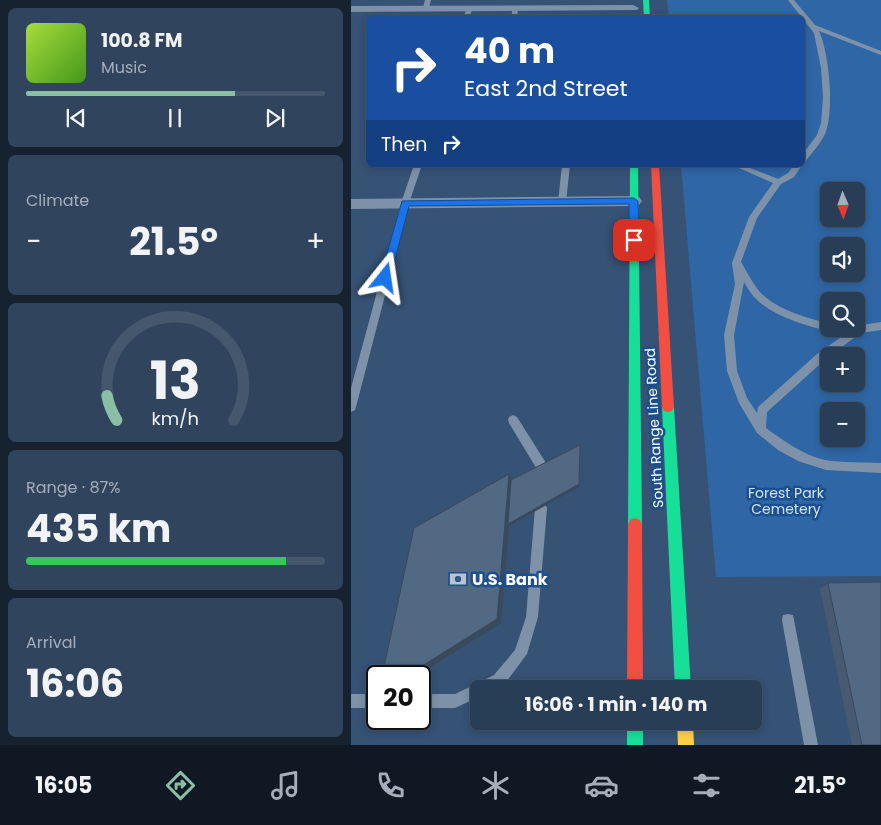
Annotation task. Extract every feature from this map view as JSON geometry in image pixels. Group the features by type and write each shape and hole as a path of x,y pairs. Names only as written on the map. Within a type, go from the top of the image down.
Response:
{"main road":[{"path":"646,0 647,15"},
{"name":"South Range Line Road","path":"634,167 635,680"},
{"name":"South Range Line Road","path":"655,167 683,680"},
{"path":"635,730 635,745"},
{"path":"685,730 686,745"}],"street":[{"path":"351,9 427,4 468,13 633,9"},
{"path":"351,204 634,201"}],"lane":[{"path":"791,0 795,9 801,15"},
{"path":"805,19 817,33 823,62 827,115 822,132 805,156"},
{"path":"812,26 881,53"},
{"path":"351,407 405,203 417,167"},
{"path":"562,202 566,167"},
{"path":"741,167 778,182"},
{"path":"797,167 791,175 778,182 753,218 737,263 740,284 729,335 732,371 743,400 761,430 782,446 802,457 826,465 881,468"},
{"path":"737,263 758,296 776,308 802,321 820,325"},
{"path":"865,329 881,326"},
{"path":"761,430 762,410 820,357 849,337"},
{"path":"513,420 542,467"},
{"path":"499,680 520,654 532,617 541,508"},
{"path":"788,620 811,745"},
{"path":"431,701 455,701 470,694"},
{"path":"351,701 366,701"}],"green space":[{"name":"Forest Park Cemetery","path":"667,0 881,0 881,576 716,577 681,167 805,167 805,15 669,15"}],"building":[{"path":"580,445 579,484 508,524 511,480"},
{"name":"U.S. Bank","path":"509,474 497,619 424,665 384,665 414,528"},
{"path":"881,582 881,745 862,745 828,583"}],"traffic: fast":[{"path":"646,0 647,15"},
{"path":"634,167 635,525"},
{"path":"668,407 683,680"},
{"path":"635,730 635,745"}],"traffic: slow":[{"path":"685,730 686,745"}],"traffic: jam":[{"path":"655,167 668,407"},
{"path":"635,525 635,680"}],"place":[{"name":"U.S. Bank","path":"458,579"}],"route":[{"path":"385,278 405,203 634,201 634,240"}]}
